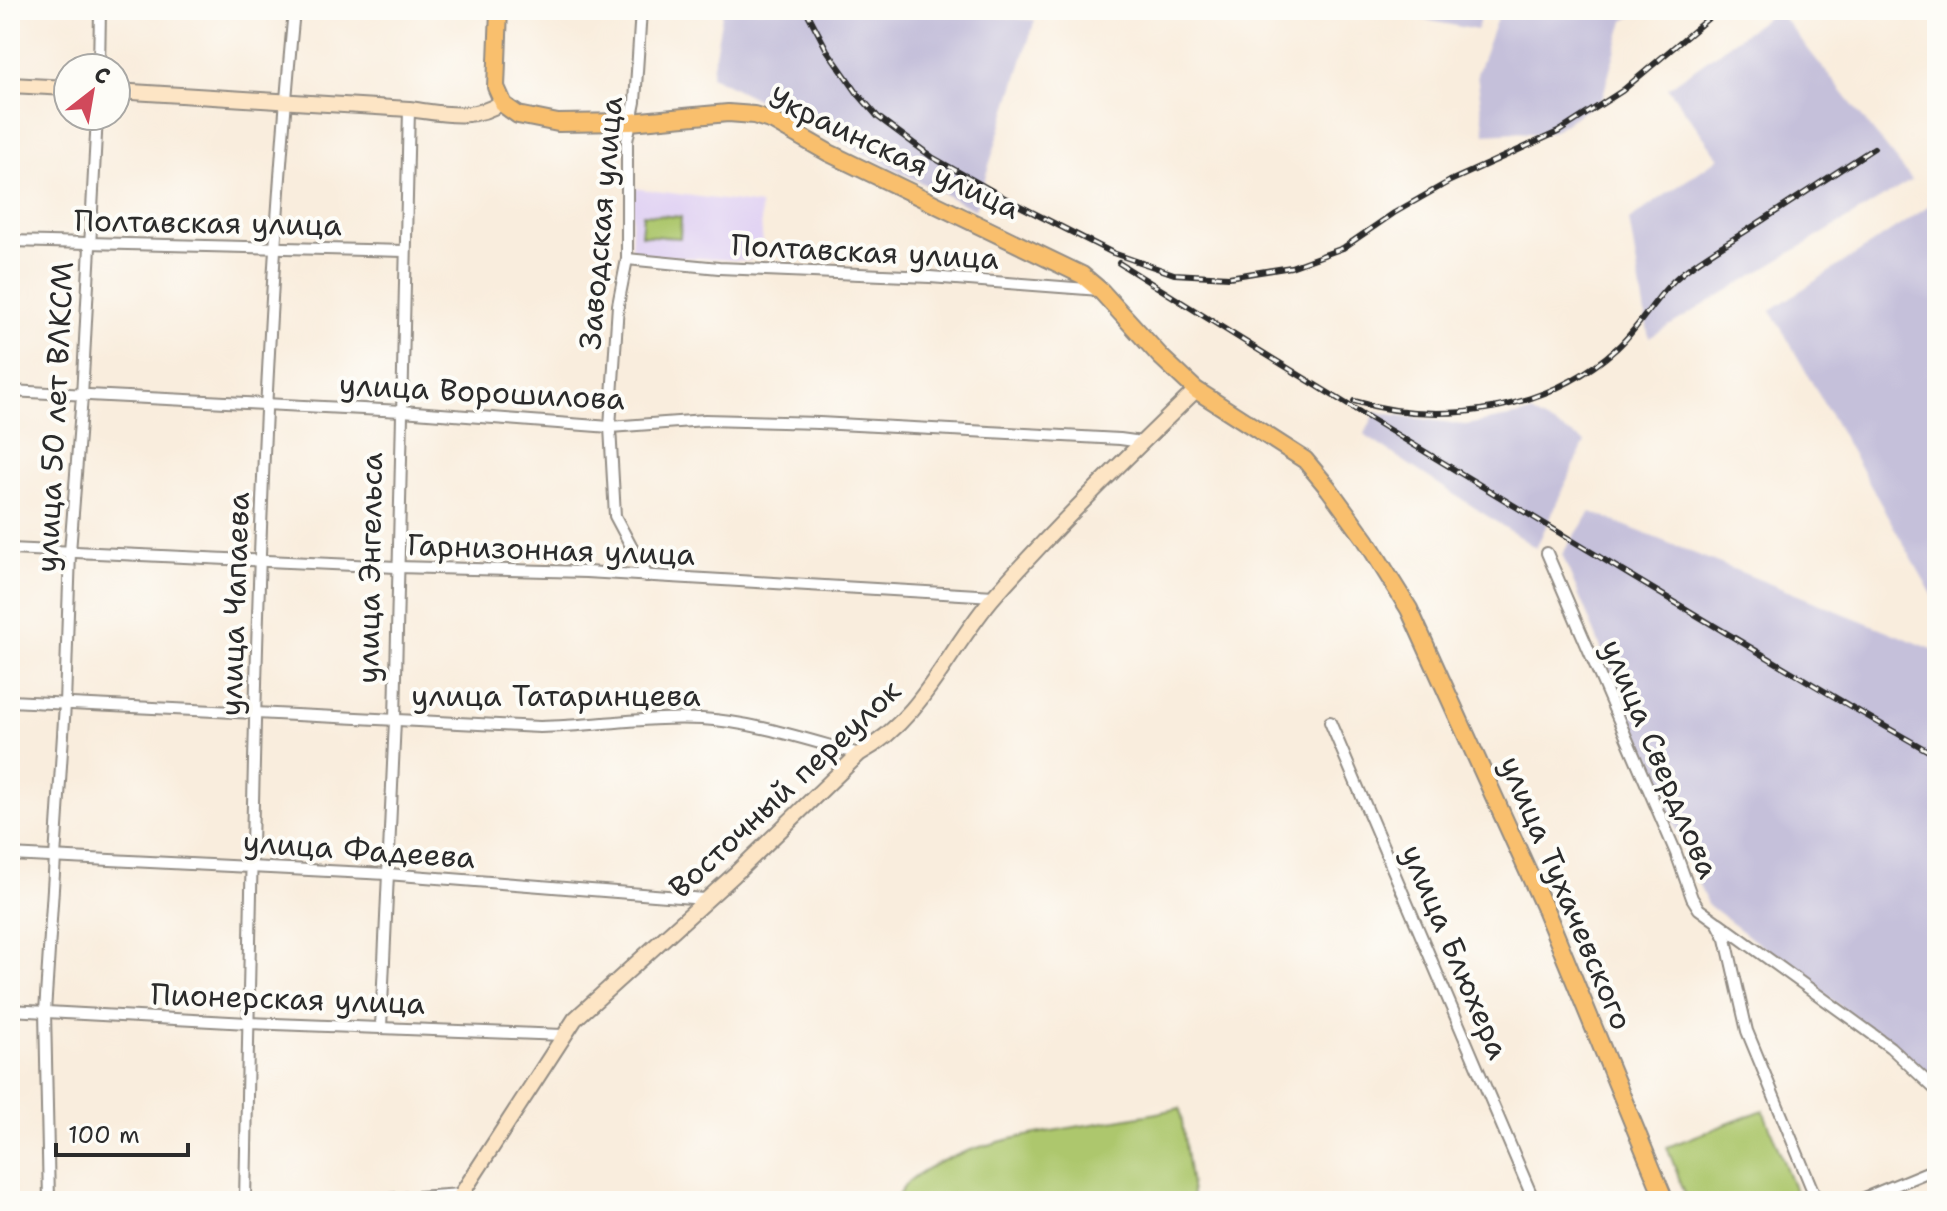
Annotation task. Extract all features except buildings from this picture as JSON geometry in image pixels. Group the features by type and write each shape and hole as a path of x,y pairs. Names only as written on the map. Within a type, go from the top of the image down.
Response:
{"main road":[{"path":"499,10 496,83 502,102"},
{"name":"Украинская улица","path":"502,102 518,115 539,121 630,122 728,113 767,119 829,153 1082,275 1196,390 1310,465 1366,540 1409,609"},
{"name":"улица Тухачевского","path":"1409,609 1545,909 1665,1201"}],"street":[{"path":"99,52 100,10"},
{"name":"улица Чапаева","path":"245,1201 255,713 266,403 294,10"},
{"name":"Заводская улица","path":"641,10 626,182 627,259 618,305 610,427 615,516 647,576"},
{"path":"10,85 52,87"},
{"path":"132,92 448,114 481,113 502,102"},
{"name":"улица Энгельса","path":"381,1027 395,720 409,109"},
{"name":"улица 50 лет ВЛКСМ","path":"49,1201 45,1012 96,132"},
{"name":"Полтавская улица","path":"10,241 405,251"},
{"name":"Полтавская улица","path":"627,259 719,268 930,277 1101,291"},
{"name":"Восточный переулок","path":"459,1197 563,1035 583,1011 859,754 909,715 994,596 1196,390"},
{"name":"улица Ворошилова","path":"10,391 402,411 610,427 705,420 762,421 1142,442"},
{"name":"Гарнизонная улица","path":"10,549 260,562 647,576 994,596"},
{"name":"улица Свердлова","path":"1547,553 1676,853 1685,884 1699,909 1717,922 1731,956 1747,1031 1817,1201"},
{"name":"улица Татаринцева","path":"10,701 540,727 698,719 739,723 859,754"},
{"name":"улица Блюхера","path":"1330,722 1534,1201"},
{"name":"улица Фадеева","path":"10,855 387,874 705,899"},
{"path":"1717,922 1877,1037 1937,1091"},
{"name":"Пионерская улица","path":"10,1010 563,1035"},
{"path":"1857,1201 1937,1168"},
{"path":"359,1201 459,1197"}],"shaded area":[{"path":"723,10 974,10 974,15 1035,20 975,210 711,76"},
{"path":"1374,10 1482,10 1477,30"},
{"path":"1500,10 1649,10 1624,20 1602,99 1553,131 1485,134 1477,74"},
{"path":"1777,10 1912,180 1649,338 1629,220 1719,158 1668,88"},
{"path":"633,188 760,205 763,249 749,261 631,254"},
{"path":"1937,201 1937,603 1771,310"},
{"path":"1376,412 1465,425 1531,413 1585,442 1536,548 1364,435"},
{"path":"1591,512 1937,651 1937,1081 1707,904 1562,554"}],"green space":[{"path":"643,214 681,217 680,238 641,235"},
{"path":"1180,1108 1193,1201 894,1201 909,1181 935,1165 966,1152 1038,1133"},
{"path":"1763,1110 1799,1201 1688,1201 1667,1147"}],"railway":[{"path":"806,10 827,50 858,94 878,117 932,157 1113,253 1174,274 1229,277 1291,267 1343,248 1394,213 1450,181 1558,132 1622,91 1718,10"},
{"path":"1354,401 1423,413 1458,412 1493,408 1559,387 1617,348 1666,288 1685,271 1874,148"},
{"path":"1119,263 1525,512 1937,756"}]}
